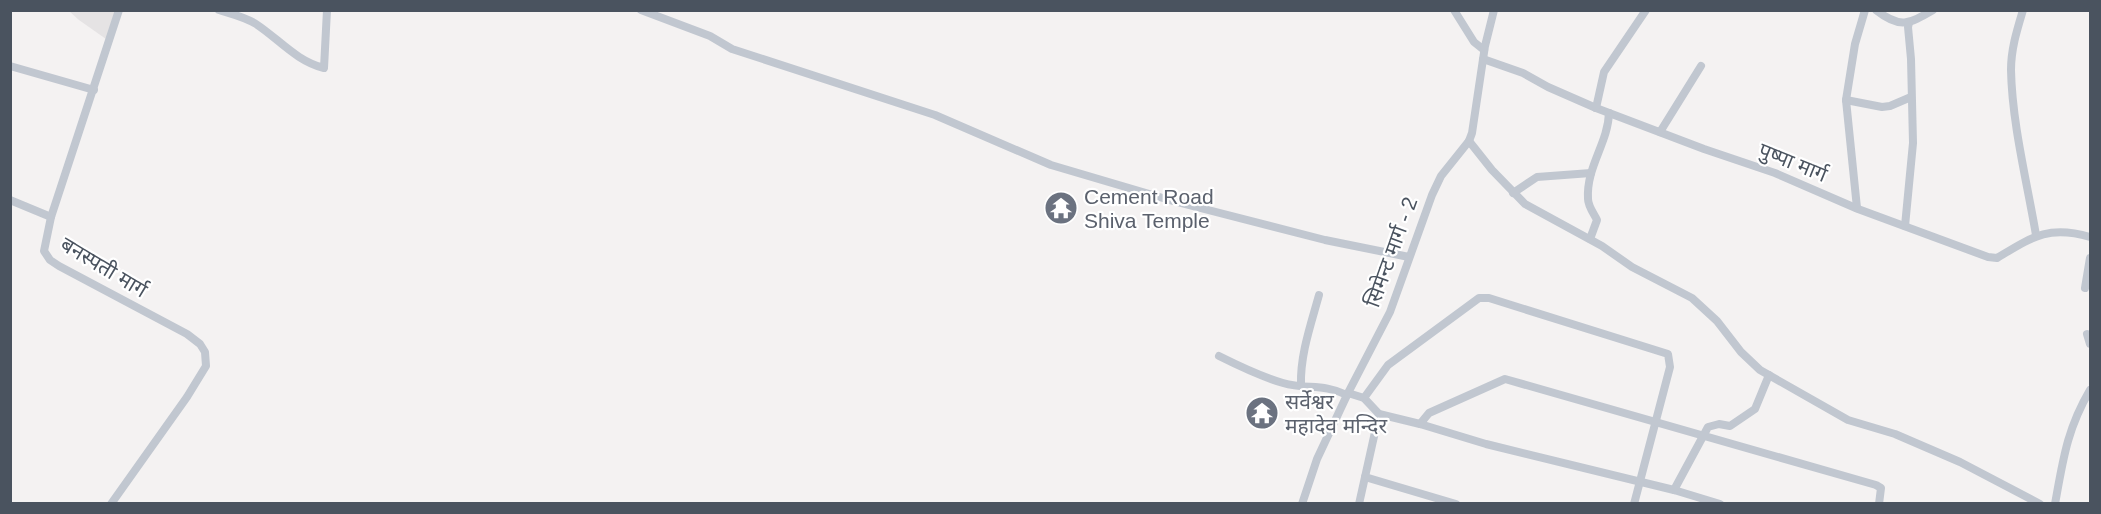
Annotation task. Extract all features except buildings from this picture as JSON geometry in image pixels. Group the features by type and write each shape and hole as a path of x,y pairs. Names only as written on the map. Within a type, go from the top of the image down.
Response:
{"street":[{"name":"बनस्पती मार्ग","path":"111,504 187,397 206,366 206,359 200,344 187,334 111,295 50,260 46,255 44,245 51,217 119,10"},
{"path":"219,10 254,23 290,52 324,68 327,10"},
{"path":"640,10 710,36 732,49 935,115 1051,165 1173,201 1325,240 1409,257"},
{"path":"1454,10 1483,55"},
{"path":"1460,10 1463,24"},
{"name":"सिमेन्ट मार्ग - 2","path":"1302,504 1317,459 1347,394 1390,312 1432,195 1441,176 1469,141 1483,55 1494,10"},
{"path":"1596,108 1604,72 1646,10"},
{"path":"1857,208 1846,100 1855,44 1865,10"},
{"path":"1876,10 1888,20 1909,23 1933,10"},
{"path":"2023,10 2015,38 2011,68 2013,103 2036,235"},
{"path":"1905,226 1912,142 1909,23"},
{"name":"पुष्पा मार्ग","path":"1483,55 1596,108 1775,173 1857,208 1996,258 2036,235 2069,231 2091,237"},
{"path":"10,66 94,90"},
{"path":"1660,132 1701,66"},
{"path":"1846,100 1882,107 1911,97"},
{"path":"1590,239 1597,220 1587,201 1592,164 1604,140 1609,113"},
{"path":"1469,141 1492,170 1525,204 1590,239 1632,267 1692,297 1717,321 1741,352 1760,370 1848,420 1895,434 1959,462 2040,504"},
{"path":"1513,192 1537,177 1591,173"},
{"path":"10,200 51,217"},
{"path":"2085,288 2091,258"},
{"path":"1301,386 1300,371 1319,295"},
{"path":"1364,398 1388,365 1479,298 1489,298 1668,354 1670,367 1634,504"},
{"path":"2087,334 2091,344"},
{"path":"1219,356 1285,384 1334,389 1364,398 1379,414 1720,504"},
{"path":"1674,490 1708,427 1719,424 1730,426 1755,409 1769,375"},
{"path":"1420,424 1429,412 1505,379 1876,485 1881,488 1879,504"},
{"path":"2055,504 2062,459 2073,422 2091,390"},
{"path":"1359,504 1379,414"},
{"path":"1365,477 1456,504"}],"shaded area":[{"path":"69,11 115,11 106,39 79,20"}],"place":[{"name":"Cement Road Shiva Temple","path":"1061,208"},
{"name":"सर्वेश्वर महादेव मन्दिर","path":"1262,413"}]}
